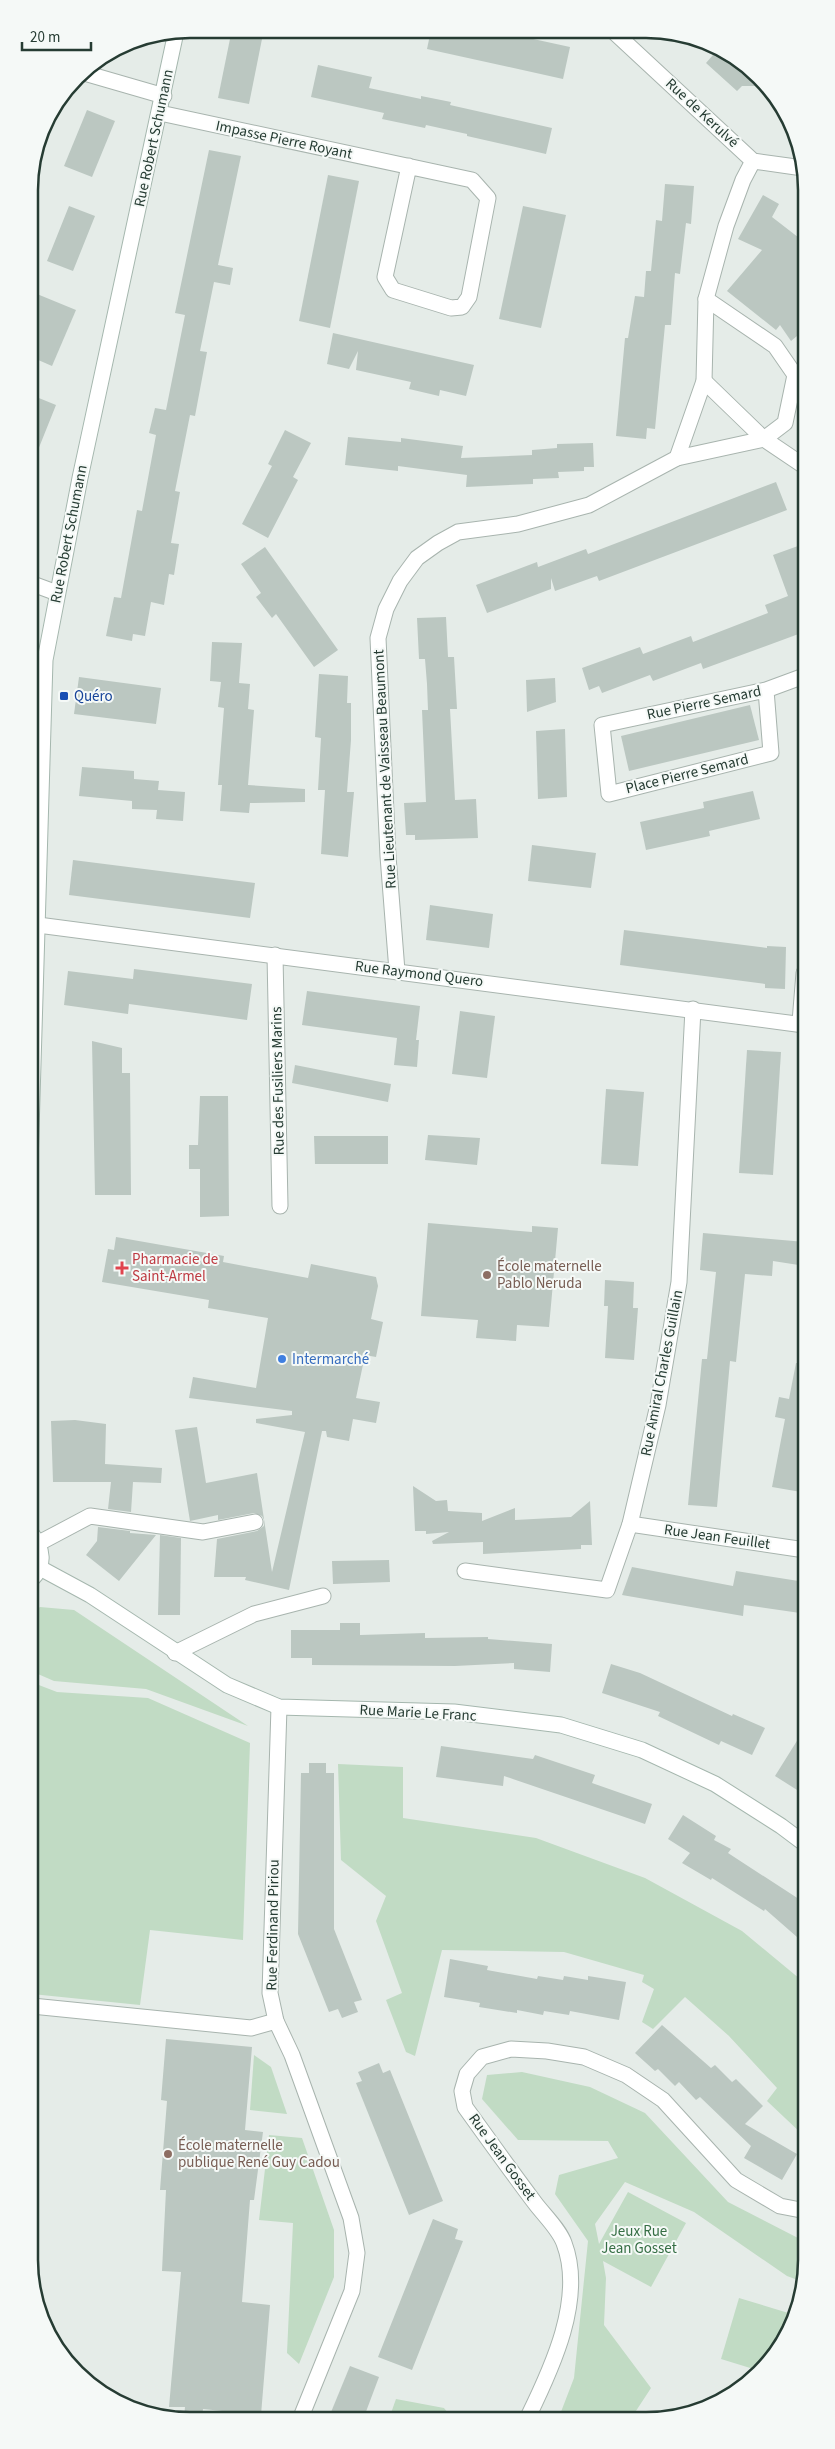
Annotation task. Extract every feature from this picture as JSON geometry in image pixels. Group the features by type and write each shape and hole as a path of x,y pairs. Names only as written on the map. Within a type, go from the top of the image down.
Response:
{"street":[{"name":"Rue de Kerulvé","path":"620,38 753,161"},
{"name":"Rue Robert Schumann","path":"38,793 46,660 57,593 175,39"},
{"path":"90,75 164,96"},
{"name":"Impasse Pierre Royant","path":"160,113 409,166 472,180 488,198 469,296 462,307 450,308 393,290 385,277 409,166"},
{"path":"677,458 704,381 706,299 726,226 743,180 753,161 796,167"},
{"name":"Rue Lieutenant de Vaisseau Beaumont","path":"397,971 388,856 378,638 386,609 400,581 417,558 458,532 518,524 589,505 677,458 764,439 785,423 795,375 774,346 706,299"},
{"path":"704,381 764,439 798,462"},
{"path":"38,586 57,593"},
{"name":"Rue Pierre Semard","path":"602,725 766,690 798,678"},
{"name":"Place Pierre Semard","path":"602,725 609,794 772,753 766,690"},
{"name":"Rue Raymond Quero","path":"38,925 798,1023"},
{"name":"Rue des Fusiliers Marins","path":"276,955 280,1206"},
{"name":"Rue Amiral Charles Guillain","path":"465,1571 607,1590 630,1524 658,1406 679,1282 693,1009"},
{"path":"38,1537 90,1516 204,1532 255,1522"},
{"name":"Rue Jean Feuillet","path":"630,1524 797,1549"},
{"path":"38,1545 42,1555 38,1568"},
{"name":"Rue Marie Le Franc","path":"38,1575 90,1595 175,1653 227,1685 279,1707 454,1712 561,1725 642,1750 716,1784 797,1838"},
{"path":"175,1653 254,1614 322,1596"},
{"name":"Rue Ferdinand Piriou","path":"279,1707 270,1993 276,2021 292,2055 351,2218 357,2253 352,2290 303,2412"},
{"path":"38,2007 251,2028 276,2021"},
{"name":"Rue Jean Gosset","path":"530,2412 549,2374 562,2337 568,2310 571,2277 564,2242 465,2107 462,2092 468,2074 482,2056 511,2049 548,2051 584,2057 626,2075 664,2100 736,2180 780,2206 797,2209"}],"green space":[{"path":"38,1608 74,1610 248,1726 146,1689 54,1681 38,1674"},
{"path":"38,1685 57,1692 148,1698 250,1743 243,1940 150,1930 140,2005 38,1995"},
{"path":"338,1764 403,1767 403,1818 536,1838 645,1878 742,1931 797,1977 797,2129 767,2101 777,2088 729,2036 685,1997 653,2029 642,2022 654,1989 642,1982 644,1975 564,1952 442,1950 415,2056 406,2052 386,2000 402,1993 376,1921 386,1896 341,1860"},
{"path":"254,2055 271,2067 287,2114 250,2110"},
{"name":"Jeux Rue Jean Gosset","path":"522,2072 590,2087 645,2113 728,2202 797,2237 796,2279 787,2276 694,2212 625,2182 595,2224 599,2244 628,2192 686,2223 651,2287 603,2261 606,2278 604,2325 651,2388 635,2412 561,2412 574,2378 588,2241 555,2194 559,2175 618,2158 608,2141 518,2140 482,2099 487,2075"},
{"path":"269,2135 302,2138 334,2230 334,2277 299,2364 287,2353 293,2223 259,2220"},
{"path":"739,2298 788,2313 772,2344 752,2368 721,2359"},
{"path":"396,2399 444,2408 447,2412 391,2412"}],"building":[{"path":"230,38 262,38 249,104 218,98"},
{"path":"429,38 529,38 570,47 563,79 427,49"},
{"path":"714,54 738,69 756,86 742,86 737,91 706,63"},
{"path":"318,65 372,77 369,88 421,99 421,96 451,102 450,105 552,128 546,154 426,125 425,128 382,119 384,113 311,97"},
{"path":"87,110 115,121 92,177 64,166"},
{"path":"209,150 241,156 218,265 233,268 230,285 214,282 200,351 207,352 195,416 190,415 175,491 180,492 171,543 179,544 174,575 169,574 164,605 151,602 145,636 133,634 132,641 106,636 114,597 121,598 137,510 142,511 156,435 149,433 155,408 166,410 185,315 175,313"},
{"path":"328,175 359,181 330,328 299,321"},
{"path":"665,184 694,186 691,224 686,223 680,274 675,273 671,325 665,325 655,429 647,428 646,439 616,436 625,338 628,338 635,296 644,297 646,271 651,271 656,220 662,221"},
{"path":"763,195 779,204 772,217 798,237 798,335 791,341 780,325 776,330 727,291 762,250 738,239"},
{"path":"69,206 95,216 73,271 47,261"},
{"path":"523,206 566,215 541,328 499,319"},
{"path":"38,294 76,310 52,366 38,360"},
{"path":"333,333 474,365 466,396 440,390 439,396 409,389 411,382 356,370 358,351 349,369 327,364"},
{"path":"38,398 56,405 38,450"},
{"path":"285,430 311,443 293,477 298,480 268,538 242,524 272,466 268,464"},
{"path":"348,437 401,442 401,438 463,446 461,458 532,455 532,450 557,448 557,444 593,443 594,467 584,467 584,471 558,472 559,478 533,479 533,484 466,487 467,475 398,466 398,471 345,465"},
{"path":"776,482 787,510 599,581 597,576 555,591 551,578 551,589 487,613 476,585 537,562 538,567 586,549 588,554"},
{"path":"798,546 798,634 703,669 701,663 653,681 650,675 602,693 599,686 589,690 582,668 640,647 643,654 691,636 693,642 768,613 765,605 788,596 773,555"},
{"path":"265,547 338,650 314,667 276,614 272,618 256,597 261,593 241,564"},
{"path":"446,617 448,657 454,657 457,709 450,709 455,800 476,799 478,838 415,840 415,835 406,835 404,803 426,802 422,710 428,710 425,659 419,659 417,618"},
{"path":"212,642 242,643 239,683 250,684 248,709 254,710 248,785 305,789 305,802 250,803 249,813 220,811 222,785 218,785 224,708 218,707 221,682 210,681"},
{"path":"319,674 348,676 347,703 351,703 351,740 347,792 354,792 348,857 321,854 325,790 318,790 321,738 315,737"},
{"path":"79,677 161,688 156,724 74,714"},
{"path":"555,678 556,702 527,712 526,680"},
{"path":"750,705 759,740 629,771 621,736"},
{"path":"565,729 567,797 538,799 536,731"},
{"path":"82,767 134,771 134,779 159,781 158,790 185,792 183,821 156,819 157,810 132,809 132,801 79,796"},
{"path":"753,791 760,819 709,831 710,836 646,850 640,822 704,808 703,802"},
{"path":"532,845 596,853 591,888 528,881"},
{"path":"73,860 255,883 250,918 69,895"},
{"path":"430,905 493,914 489,948 426,940"},
{"path":"624,930 767,948 767,946 786,947 785,989 765,988 765,984 620,965"},
{"path":"134,969 252,984 247,1020 129,1004 128,1014 64,1005 68,971 133,979"},
{"path":"307,991 420,1006 416,1040 419,1040 417,1067 394,1065 397,1038 302,1025"},
{"path":"460,1011 495,1016 487,1078 452,1074"},
{"path":"92,1041 122,1048 122,1073 130,1073 131,1195 95,1195"},
{"path":"747,1050 781,1052 773,1175 739,1173"},
{"path":"295,1065 391,1084 388,1102 292,1083"},
{"path":"606,1089 644,1092 638,1166 601,1164"},
{"path":"200,1096 228,1096 229,1216 200,1217 200,1169 189,1169 189,1145 198,1145"},
{"path":"428,1135 480,1138 477,1165 425,1160"},
{"path":"314,1136 388,1136 388,1164 315,1164"},
{"path":"428,1223 532,1232 532,1226 558,1228 549,1327 517,1325 516,1341 476,1338 478,1320 421,1316"},
{"path":"703,1233 797,1241 797,1265 773,1261 772,1276 745,1274 736,1362 730,1361 717,1507 688,1505 702,1359 707,1359 716,1272 700,1270"},
{"path":"116,1237 224,1256 223,1262 308,1278 311,1264 376,1277 378,1286 371,1319 383,1322 376,1357 365,1355 356,1398 380,1402 376,1423 353,1419 349,1441 327,1437 326,1431 322,1431 289,1590 245,1580 246,1577 214,1577 217,1539 257,1531 264,1526 264,1520 262,1516 254,1513 218,1520 218,1515 190,1521 175,1430 197,1427 206,1483 257,1473 272,1572 305,1432 256,1423 256,1419 292,1415 292,1411 189,1398 193,1377 256,1388 268,1318 208,1308 209,1300 102,1282 108,1249 114,1250"},
{"path":"605,1280 634,1282 633,1308 638,1308 634,1360 605,1358 608,1306 604,1306"},
{"path":"797,1363 797,1491 772,1487 785,1419 775,1417 779,1397 789,1399"},
{"path":"75,1420 106,1424 105,1464 162,1468 161,1483 133,1482 131,1512 108,1509 111,1482 53,1482 51,1421"},
{"path":"413,1486 436,1501 447,1500 448,1511 482,1513 482,1521 515,1508 515,1520 571,1517 590,1501 592,1545 581,1545 581,1549 483,1554 483,1542 433,1544 432,1541 449,1532 426,1534 426,1531 415,1531"},
{"path":"98,1527 130,1531 130,1533 156,1535 119,1581 86,1555 97,1541"},
{"path":"160,1535 181,1538 180,1615 158,1615"},
{"path":"389,1560 390,1582 333,1584 332,1561"},
{"path":"632,1567 733,1586 736,1571 797,1581 797,1613 744,1605 743,1616 622,1595"},
{"path":"340,1623 360,1623 360,1635 425,1633 425,1638 488,1637 488,1639 552,1644 550,1672 514,1669 514,1663 455,1666 312,1665 312,1658 291,1658 291,1630 340,1630"},
{"path":"611,1664 640,1673 732,1716 733,1714 765,1728 752,1755 721,1741 719,1745 658,1716 660,1712 602,1693"},
{"path":"797,1740 797,1790 775,1776"},
{"path":"441,1746 533,1759 535,1755 595,1775 592,1783 652,1804 645,1824 504,1776 503,1786 436,1777"},
{"path":"309,1763 326,1763 326,1773 334,1773 334,1929 362,2000 354,2002 358,2012 342,2018 338,2009 329,2012 298,1934 301,1773 309,1773"},
{"path":"683,1815 716,1836 714,1840 731,1849 728,1853 797,1898 797,1937 765,1909 764,1911 712,1878 711,1880 682,1863 690,1853 668,1839"},
{"path":"450,1959 488,1966 487,1970 537,1979 538,1976 563,1980 564,1976 588,1980 588,1976 626,1982 619,2020 570,2011 569,2015 544,2011 543,2015 517,2010 517,2013 479,2007 480,2003 444,1997"},
{"path":"662,2025 711,2068 715,2065 732,2082 736,2079 763,2106 745,2124 797,2154 782,2180 744,2158 751,2146 700,2097 696,2100 679,2082 675,2086 658,2069 655,2071 635,2053"},
{"path":"166,2039 252,2047 245,2130 263,2132 254,2200 250,2200 242,2302 270,2305 261,2412 232,2412 203,2409 203,2412 190,2412 185,2411 185,2407 169,2407 181,2272 162,2271 166,2190 160,2190 167,2101 161,2100"},
{"path":"379,2063 383,2073 390,2070 443,2201 409,2215 356,2083 362,2081 358,2072"},
{"path":"433,2219 458,2229 455,2239 463,2241 412,2370 378,2357"},
{"path":"350,2366 379,2377 366,2412 331,2412"}],"place":[{"name":"Quéro","path":"64,696"},
{"name":"Pharmacie de Saint-Armel","path":"122,1268"},
{"name":"École maternelle Pablo Neruda","path":"487,1275"},
{"name":"Intermarché","path":"282,1359"},
{"name":"École maternelle publique René Guy Cadou","path":"168,2154"}]}
